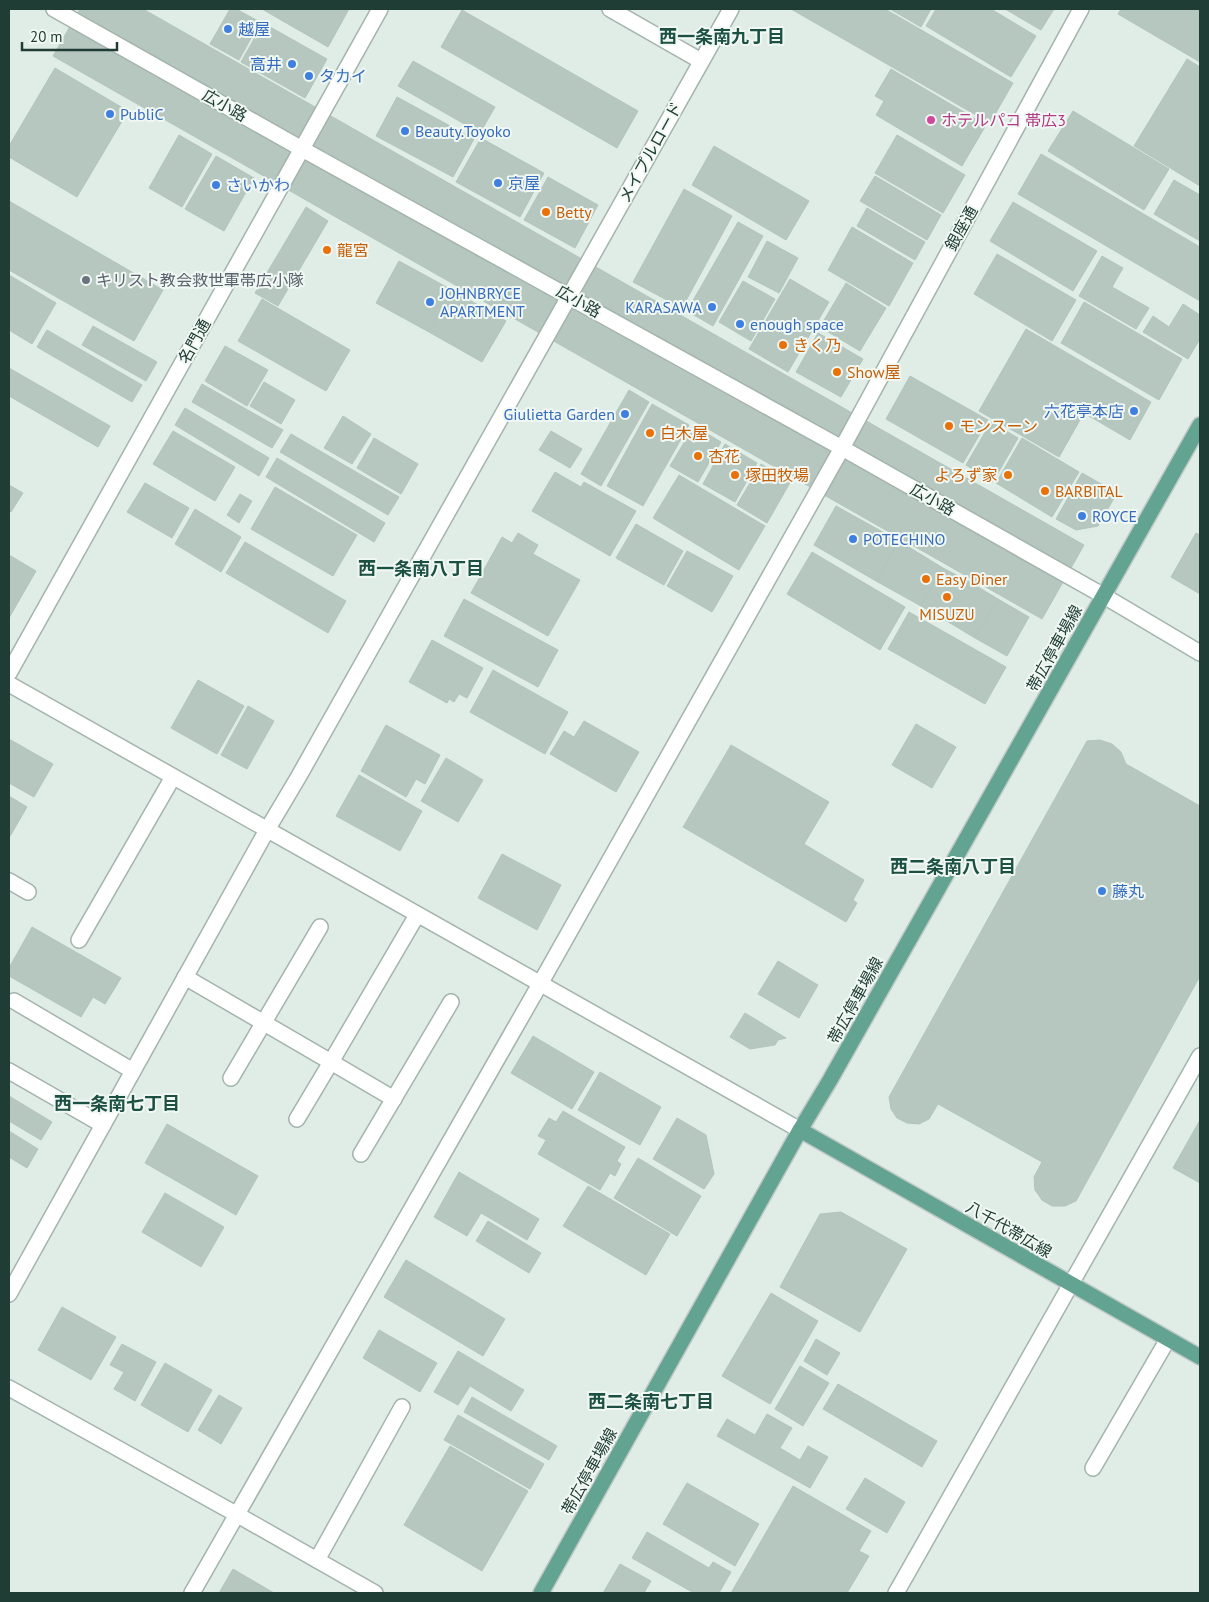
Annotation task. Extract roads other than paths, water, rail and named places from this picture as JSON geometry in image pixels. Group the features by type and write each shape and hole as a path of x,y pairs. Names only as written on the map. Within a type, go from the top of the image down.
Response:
{"main road":[{"name":"帯広停車場線","path":"540,1593 1200,425"},
{"name":"八千代帯広線","path":"800,1130 1200,1357"}],"street":[{"name":"広小路","path":"54,9 302,149 842,448 1104,596 1200,653"},
{"name":"名門通","path":"9,673 380,9"},
{"path":"610,9 702,62"},
{"name":"メイプルロード","path":"9,1294 267,830 731,9"},
{"name":"銀座通","path":"192,1593 540,984 842,448 1081,9"},
{"path":"9,684 800,1130"},
{"path":"80,940 173,777"},
{"path":"9,881 28,892"},
{"path":"297,1119 417,915"},
{"path":"231,1078 320,927"},
{"path":"185,977 394,1099"},
{"path":"14,1002 133,1071"},
{"path":"361,1154 451,1002"},
{"path":"896,1593 1200,1056"},
{"path":"9,1071 103,1125"},
{"path":"1093,1468 1168,1339"},
{"path":"9,1388 375,1593"},
{"path":"317,1560 402,1407"}],"place":[{"name":"越屋","path":"228,29"},
{"name":"高井","path":"292,64"},
{"name":"タカイ","path":"309,76"},
{"name":"PubliC","path":"110,114"},
{"name":"ホテルパコ 帯広3","path":"931,120"},
{"name":"Beauty.Toyoko","path":"405,131"},
{"name":"京屋","path":"498,183"},
{"name":"さいかわ","path":"216,185"},
{"name":"Betty","path":"546,212"},
{"name":"龍宮","path":"327,250"},
{"name":"キリスト教会救世軍帯広小隊","path":"86,280"},
{"name":"JOHNBRYCE APARTMENT","path":"430,302"},
{"name":"KARASAWA","path":"712,307"},
{"name":"enough space","path":"740,324"},
{"name":"きく乃","path":"783,345"},
{"name":"Show屋","path":"837,372"},
{"name":"六花亭本店","path":"1134,411"},
{"name":"Giulietta Garden","path":"625,414"},
{"name":"モンスーン","path":"949,426"},
{"name":"白木屋","path":"650,433"},
{"name":"杏花","path":"698,456"},
{"name":"塚田牧場","path":"735,475"},
{"name":"よろず家","path":"1008,475"},
{"name":"BARBITAL","path":"1045,491"},
{"name":"ROYCE","path":"1082,516"},
{"name":"POTECHINO","path":"853,539"},
{"name":"Easy Diner","path":"926,579"},
{"name":"MISUZU","path":"947,597"},
{"name":"藤丸","path":"1102,891"}],"district":[{"name":"西一条南九丁目","path":"722,37"},
{"name":"西一条南八丁目","path":"421,569"},
{"name":"西二条南八丁目","path":"953,867"},
{"name":"西一条南七丁目","path":"117,1104"},
{"name":"西二条南七丁目","path":"651,1402"}]}
